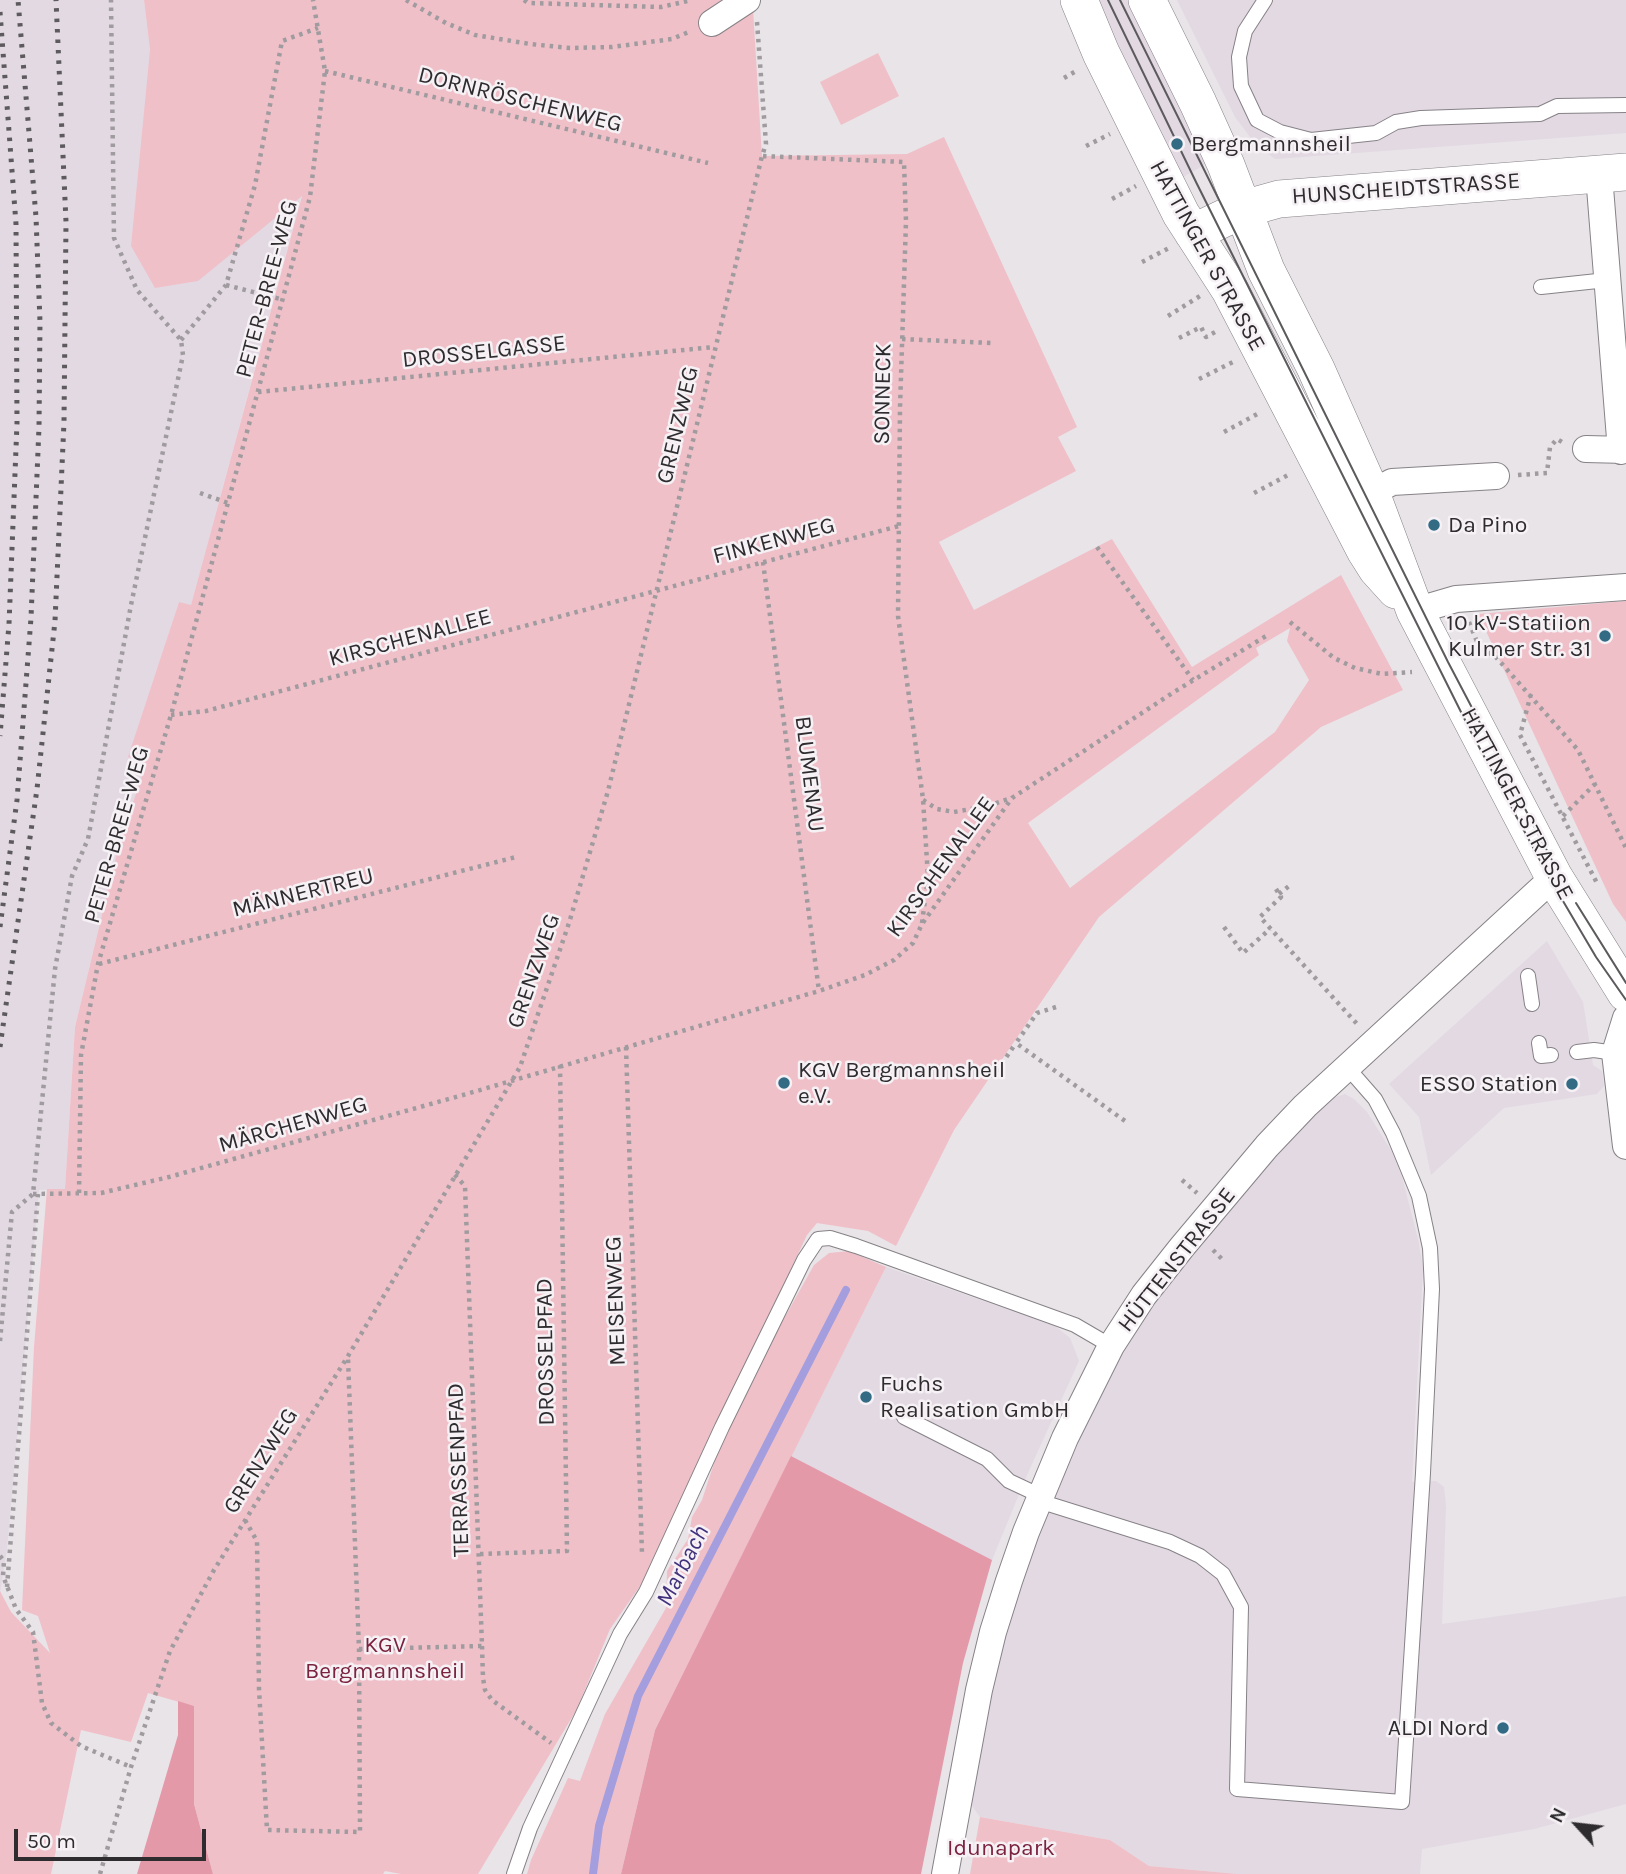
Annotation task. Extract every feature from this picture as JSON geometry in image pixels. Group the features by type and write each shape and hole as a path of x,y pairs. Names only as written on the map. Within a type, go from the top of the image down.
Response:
{"main road":[{"name":"HATTINGER STRASSE","path":"1079,0 1143,142 1181,214 1179,242 1230,290 1357,501 1554,877 1626,993"},
{"name":"HATTINGER STRASSE","path":"1147,0 1198,103 1266,270 1316,369 1357,501"},
{"name":"HUNSCHEIDTSTRASSE","path":"1179,242 1243,209 1279,199 1613,173"}],"street":[{"path":"712,23 752,7"},
{"path":"1587,449 1623,450 1607,280 1613,173"},
{"path":"1357,501 1392,482 1496,477"},
{"path":"1415,611 1456,599 1626,587"},
{"name":"HÜTTENSTRASSE","path":"946,1874 979,1690 993,1632 1040,1498 1065,1438 1111,1346 1144,1296 1214,1208 1296,1116 1554,877"},
{"path":"1626,1018 1615,1054 1626,1146"}],"lane":[{"path":"1265,0 1245,30 1239,57 1241,86 1257,120 1280,132 1311,140 1376,133 1396,122 1422,118 1540,114 1558,106 1626,105"},
{"path":"1541,287 1607,280"},
{"path":"1528,976 1532,1004"},
{"path":"1539,1043 1541,1056 1552,1055"},
{"path":"1577,1052 1594,1050 1615,1054"},
{"path":"904,1417 987,1459 1009,1481 1040,1498 1170,1542 1200,1556 1223,1574 1241,1607 1237,1789 1402,1802 1423,1473 1432,1289 1430,1248 1419,1196 1393,1133 1375,1099 1346,1067"},
{"path":"514,1874 530,1828 620,1634 646,1591 722,1427 804,1260 818,1239 830,1238 856,1246 1062,1320 1111,1346"}],"path":[{"path":"7,1587 35,1194 55,969 72,876 88,839 131,604 183,355 181,340 136,290 114,239 111,0"},
{"name":"PETER-BREE-WEG","path":"79,1193 81,1055 98,964 171,715 310,197 325,71 313,0"},
{"path":"406,0 446,23 475,35 570,48 612,47 662,41 712,23"},
{"path":"524,0 528,3 661,7 692,0"},
{"path":"752,7 766,144 762,156"},
{"path":"181,340 226,285 255,185 282,41 317,29"},
{"path":"1064,78 1077,70"},
{"name":"DORNRÖSCHENWEG","path":"325,71 708,163"},
{"path":"1086,146 1108,135"},
{"name":"SONNECK","path":"762,156 904,162 906,221 898,616 923,799 928,877 922,924"},
{"name":"GRENZWEG","path":"100,1874 131,1767 170,1651 214,1570 348,1356 454,1174 514,1078 569,923 608,791 762,156"},
{"path":"1112,199 1134,187"},
{"path":"1142,262 1179,242"},
{"path":"226,285 284,300"},
{"path":"1168,316 1202,295"},
{"path":"1179,338 1201,327 1206,337 1220,330"},
{"path":"902,339 992,343"},
{"name":"DROSSELGASSE","path":"258,392 714,347"},
{"path":"1199,379 1236,361"},
{"path":"1224,432 1262,412"},
{"path":"1496,477 1547,473 1550,447"},
{"path":"1254,494 1293,472"},
{"path":"201,493 228,503"},
{"name":"FINKENWEG","path":"658,590 899,526"},
{"path":"1097,547 1193,680"},
{"name":"BLUMENAU","path":"763,562 819,991"},
{"name":"KIRSCHENALLEE","path":"171,715 206,711 658,590"},
{"path":"1290,621 1334,657 1355,668 1382,674 1411,672"},
{"name":"KIRSCHENALLEE","path":"514,1078 819,991 865,975 894,960 913,943 922,924 1012,797 1266,636"},
{"path":"1480,649 1495,656 1578,750 1617,835 1626,848"},
{"path":"1531,694 1520,735 1602,893"},
{"path":"1563,816 1595,784"},
{"path":"923,799 937,809 954,813 988,806 1012,797"},
{"name":"MÄNNERTREU","path":"98,964 516,857"},
{"path":"1290,886 1277,891 1281,897 1260,917 1373,1042"},
{"path":"1224,927 1243,953 1271,929"},
{"path":"992,1078 1037,1013 1056,1007"},
{"path":"1016,1043 1125,1121"},
{"name":"MEISENWEG","path":"626,1047 642,1555"},
{"name":"DROSSELPFAD","path":"480,1554 566,1552 560,1065"},
{"name":"MÄRCHENWEG","path":"79,1193 101,1193 169,1177 514,1078"},
{"name":"TERRASSENPFAD","path":"454,1174 465,1186 480,1554 481,1661 485,1690 492,1700 537,1734"},
{"path":"0,1341 12,1212 35,1194 79,1193"},
{"path":"246,1520 257,1541 259,1689 267,1830 360,1832 359,1649 348,1356"},
{"path":"0,1556 4,1561 2,1577 16,1609 33,1632 42,1703 51,1723 81,1746 131,1767"},
{"path":"359,1649 482,1646"}],"shaded area":[{"path":"0,0 144,0 150,50 302,194 191,606 179,602 129,757 146,764 120,840 75,1027 65,1189 39,1190 7,1549 0,1593"},
{"path":"1092,0 1135,0 1206,164 1178,180"},
{"path":"1177,0 1626,0 1626,133 1275,159 1257,146 1235,117"},
{"path":"1547,941 1583,1002 1593,1065 1602,1071 1604,1086 1597,1094 1504,1108 1431,1175 1419,1117 1389,1084"},
{"path":"1345,1094 1367,1112 1392,1152 1402,1177 1418,1239 1423,1268 1412,1482 1436,1481 1444,1487 1446,1506 1442,1624 1626,1596 1626,1804 1534,1829 1422,1849 1420,1874 1238,1874 1149,1866 1110,1840 980,1817 970,1803 997,1669 1017,1592 1037,1535 1090,1407 1135,1329 1216,1223 1327,1100"},
{"path":"886,1267 1055,1326 1070,1338 1079,1361 992,1560 791,1456"},
{"path":"791,1456 992,1560 963,1663 921,1874 621,1874 655,1730"},
{"path":"178,1701 194,1706 194,1804 213,1874 137,1874 178,1735"}],"green space":[{"name":"KGV Bergmannsheil","path":"144,0 748,0 753,9 762,156 907,154 944,137 1077,427 1058,437 1076,471 939,542 974,610 1112,539 1192,667 1341,575 1403,690 1321,727 1099,917 954,1130 896,1246 868,1231 817,1223 807,1235 645,1579 610,1629 577,1709 478,1874 401,1874 385,1871 383,1874 213,1874 194,1804 193,1706 148,1693 131,1742 81,1730 51,1874 0,1874 0,1591 11,1612 50,1653 38,1616 22,1610 34,1347 47,1189 65,1189 75,1027 120,840 146,764 128,757 179,602 191,605 302,196 198,281 155,288 131,246 150,50","holes":["1290,628 1287,641 1309,680 1275,732 1070,888 1028,823 1259,655 1256,648"]},
{"path":"878,53 899,96 841,125 820,82"},
{"path":"1626,601 1626,922 1613,904 1478,614"},
{"path":"849,1251 886,1267 655,1730 621,1874 527,1874 568,1778 580,1781 605,1714 666,1608 667,1571 688,1539 692,1517 702,1500 721,1442 781,1317 786,1315 814,1265 829,1253"},
{"name":"Idunapark","path":"980,1817 1110,1840 1149,1866 1238,1874 970,1874"}],"waterway":[{"name":"Marbach","path":"593,1874 599,1826 638,1696 846,1290"}],"tram line":[{"path":"1108,0 1471,732 1550,879 1596,957 1626,1000"},
{"path":"1120,0 1448,662 1555,866"},
{"path":"1576,903 1626,983"}],"railway":[{"path":"0,927 17,800 31,618 39,427 40,322 36,217 18,0"},
{"path":"0,1047 37,789 55,621 64,422 66,222 56,0"},
{"path":"0,12 16,224 17,423 9,624 0,736"}],"place":[{"name":"Bergmannsheil","path":"1177,144"},
{"name":"Da Pino","path":"1434,525"},
{"name":"10 kV-Statiion Kulmer Str. 31","path":"1605,636"},
{"name":"KGV Bergmannsheil e.V.","path":"784,1083"},
{"name":"ESSO Station","path":"1572,1084"},
{"name":"Fuchs Realisation GmbH","path":"866,1397"},
{"name":"ALDI Nord","path":"1503,1728"}]}
